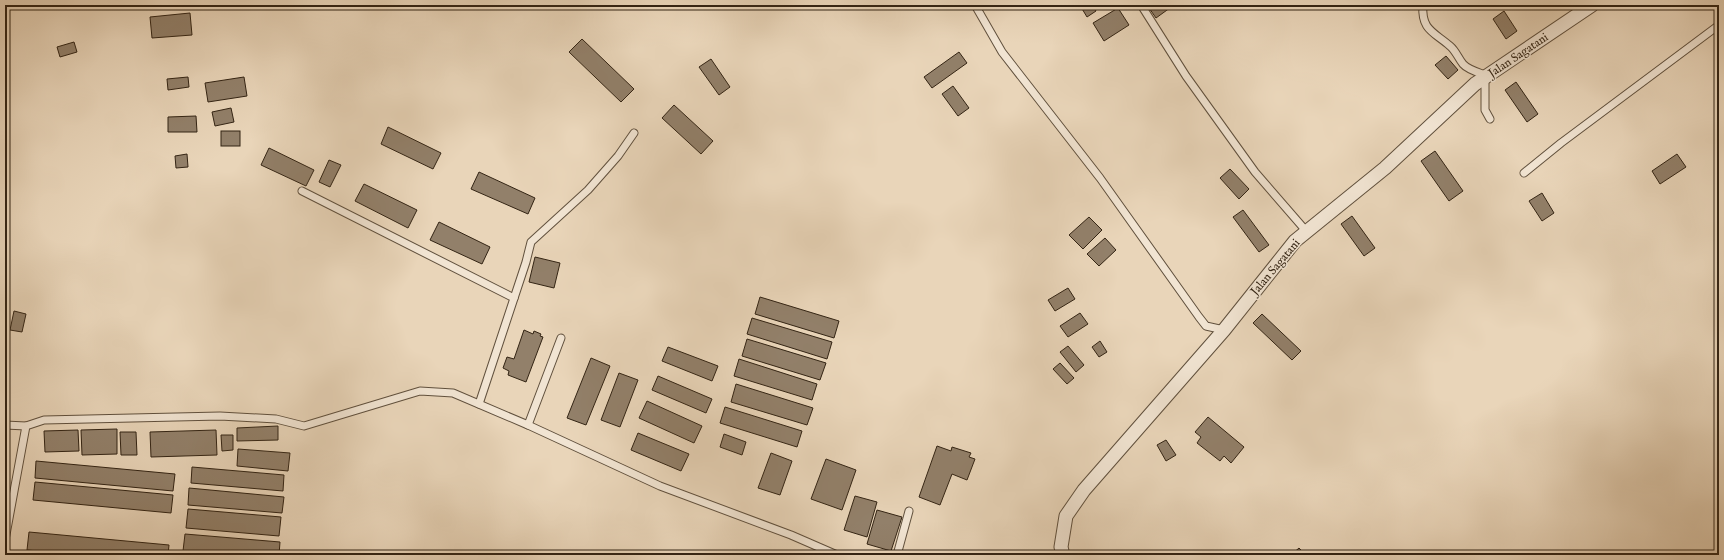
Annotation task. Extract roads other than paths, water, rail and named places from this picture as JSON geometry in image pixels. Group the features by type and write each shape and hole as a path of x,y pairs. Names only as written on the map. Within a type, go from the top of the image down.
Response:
{"street":[{"name":"Jalan Sagatani","path":"1063,555 1061,547 1066,516 1084,490 1224,330 1295,242 1385,168 1475,84 1592,5"}],"lane":[{"path":"975,5 1002,52 1100,178 1199,317 1206,326 1224,330"},
{"path":"1423,5 1422,15 1425,24 1431,31 1454,50 1463,64 1487,77 1485,110 1490,119"},
{"path":"1143,8 1186,76 1255,172 1307,232"},
{"path":"1524,173 1561,142 1719,25"},
{"path":"479,404 531,242 588,190 618,156 634,133"},
{"path":"302,191 514,298"},
{"path":"528,425 561,338"},
{"path":"5,424 26,426 44,420 220,416 276,419 304,426 420,391 453,393 528,425 660,486 791,535 837,555"},
{"path":"5,540 26,426"},
{"path":"897,555 909,511"}]}
